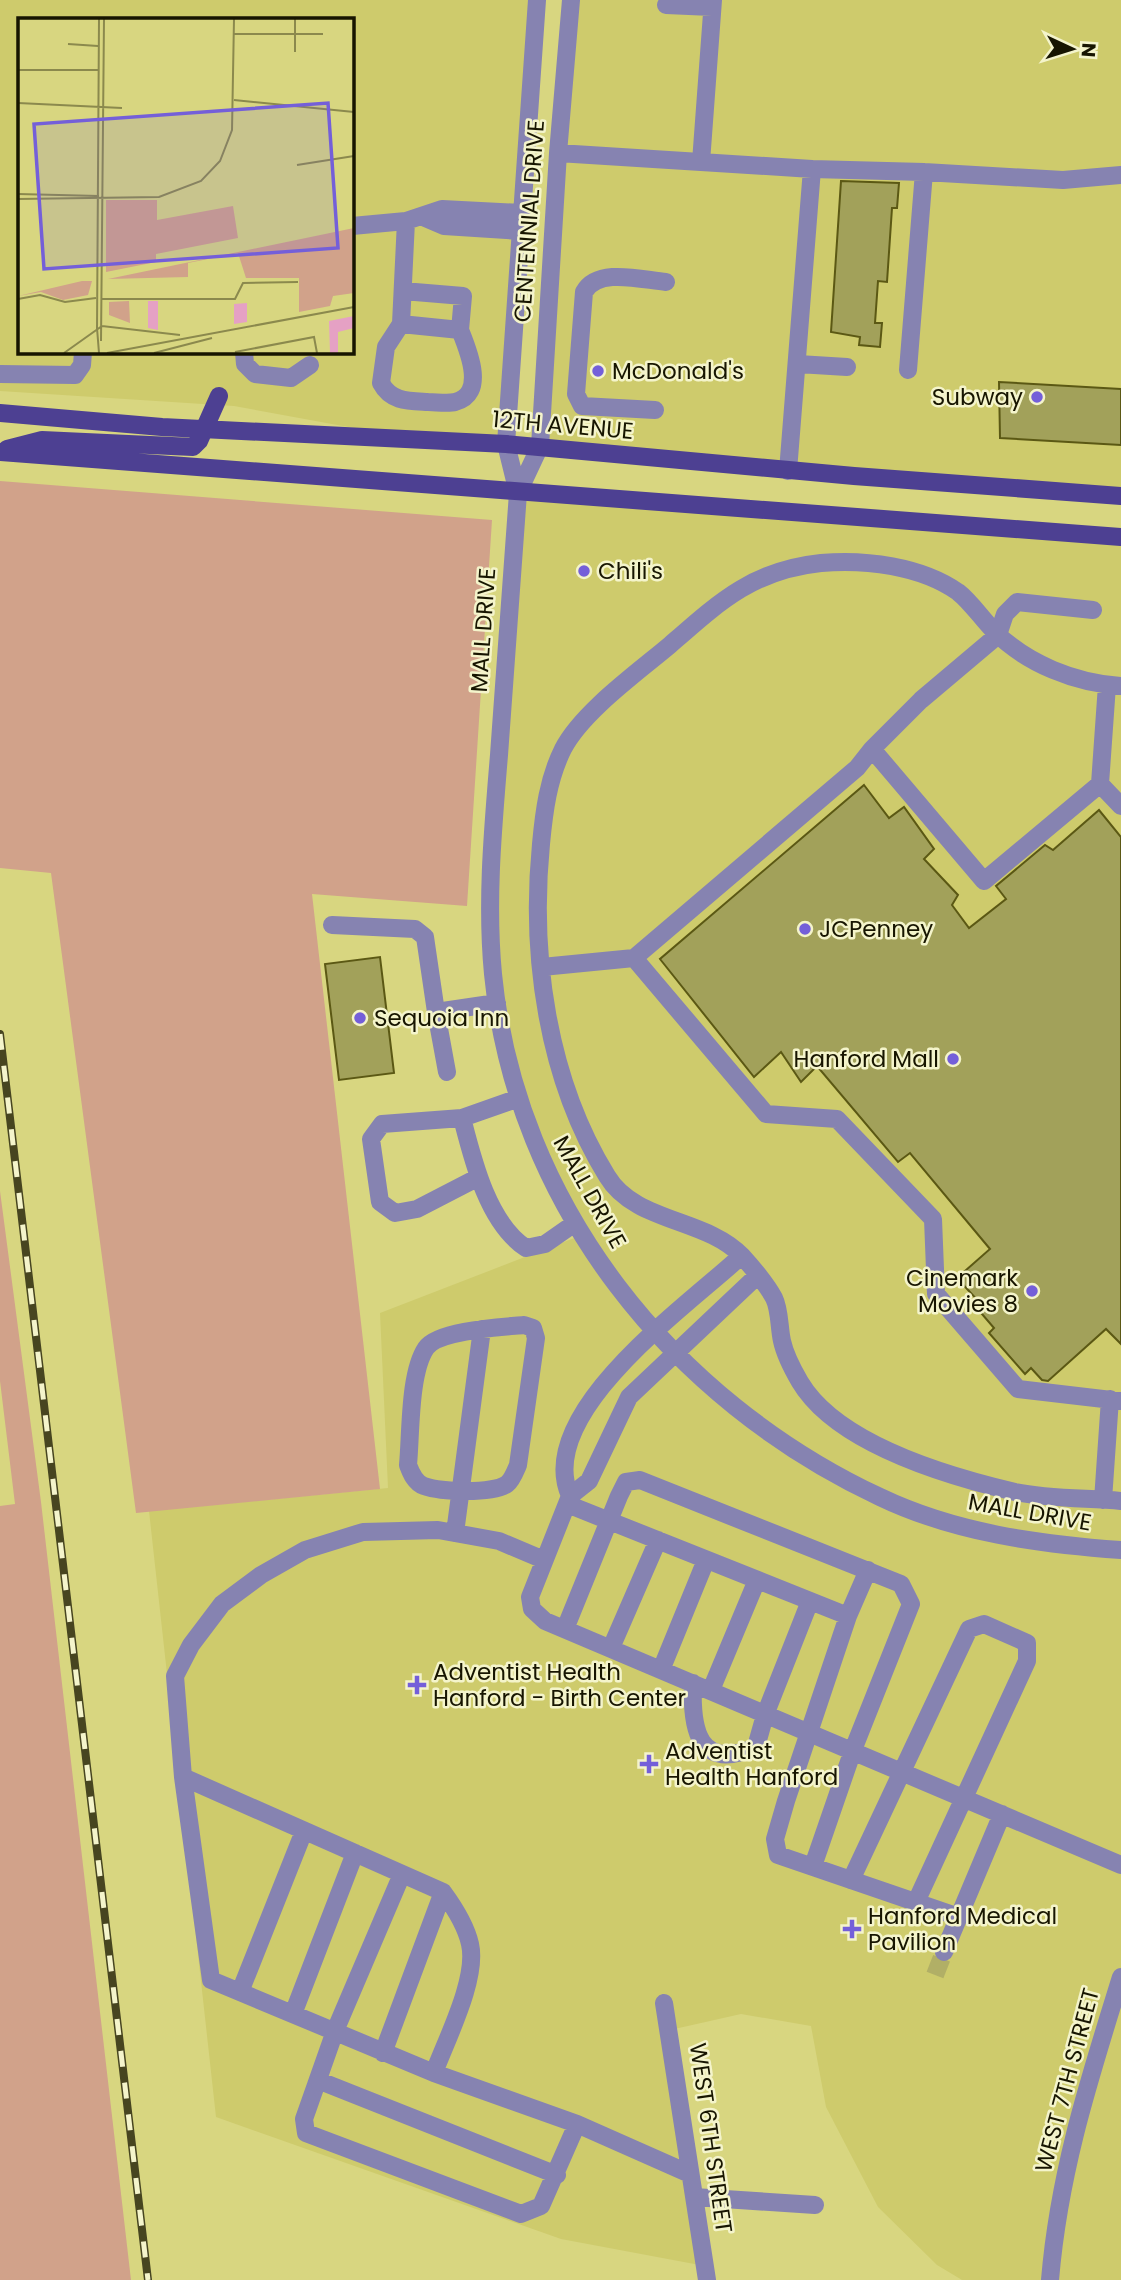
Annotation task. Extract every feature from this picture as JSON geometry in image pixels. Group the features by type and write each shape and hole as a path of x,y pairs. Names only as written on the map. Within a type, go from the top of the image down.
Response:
{"main road":[{"path":"1,452 21,443 42,440 180,449 193,447 205,429 219,396"},
{"name":"12TH AVENUE","path":"0,413 205,429 540,446 788,471 1121,496"},
{"path":"1,452 518,494 1121,537"}],"street":[{"name":"CENTENNIAL DRIVE","path":"506,444 537,0"},
{"name":"CENTENNIAL DRIVE","path":"540,446 558,153 571,0"},
{"path":"666,5 713,4 701,162"},
{"path":"558,153 812,169 1063,180 1121,175"},
{"path":"788,471 812,169"},
{"path":"908,370 924,172"},
{"path":"354,226 414,219 442,209 521,222"},
{"path":"403,291 463,296 460,330 473,368 472,386 465,397 454,403 394,398 381,383 386,347 401,324 403,291 414,219"},
{"path":"655,410 582,406 578,402 576,394 584,292 594,280 604,277 666,282"},
{"path":"401,324 460,330"},
{"path":"0,374 75,375 82,365 83,354"},
{"path":"244,354 245,364 255,374 291,378 310,365"},
{"path":"798,364 848,367"},
{"name":"MALL DRIVE","path":"506,444 518,494 491,867 490,930 497,1003 519,1098 542,1162 575,1223 637,1313 655,1329 692,1372 739,1412 809,1458 881,1498 933,1517 1004,1537 1121,1550"},
{"name":"MALL DRIVE","path":"518,494 540,446"},
{"path":"634,958 766,1114 837,1119 933,1219 936,1294 1018,1389 1115,1400 1112,1501 1020,1493 906,1457 846,1429 815,1405 799,1380 784,1348 774,1299 741,1256 715,1235 666,1217 629,1198 609,1181 570,1102 543,996 537,888 546,799 564,747 604,701 733,591 779,569 825,563 882,565 923,575 958,593 998,635 1039,664 1086,681 1114,686 1100,784 984,881 872,749"},
{"path":"542,967 634,958 857,768 921,700 998,635 1005,614 1017,602 1093,610"},
{"path":"1100,784 1121,806"},
{"path":"332,925 415,929 425,937 447,1072"},
{"path":"436,1012 497,1003"},
{"path":"477,1178 416,1209 395,1213 380,1202 371,1139 382,1125 461,1118 519,1098"},
{"path":"461,1118 477,1178 513,1240 526,1248 545,1244 575,1223"},
{"path":"741,1256 684,1308 655,1329 612,1372 591,1399 565,1454 562,1479 568,1500 608,1520 848,1616"},
{"path":"757,1276 678,1354 629,1397 589,1481 568,1500 530,1597 533,1609 545,1620 565,1629 1121,1865"},
{"path":"524,1325 533,1328 536,1338 518,1465 510,1483 496,1489 460,1491 422,1486 413,1477 408,1465 416,1379 426,1347 437,1339 482,1329 524,1325"},
{"path":"455,1533 482,1329"},
{"path":"565,1629 626,1482 640,1479 901,1584 911,1604 853,1750 813,1866"},
{"path":"544,1560 499,1542 438,1530 363,1532 305,1550 261,1575 222,1604 191,1645 175,1676 183,1777 211,1980 383,2053 577,2124 690,2174"},
{"path":"611,1648 658,1540"},
{"path":"661,1670 706,1559"},
{"path":"868,1570 848,1616 775,1839 778,1855 958,1917"},
{"path":"711,1690 757,1580"},
{"path":"693,1683 691,1717 699,1740 716,1753 736,1756 756,1747 765,1715 810,1601"},
{"path":"851,1880 969,1629 984,1624 1027,1643 1027,1661 962,1796 916,1902"},
{"path":"183,1777 443,1892 455,1909 470,1945 471,1972 434,2073"},
{"path":"944,1952 1002,1814"},
{"path":"240,1992 304,1830"},
{"path":"293,2014 355,1853"},
{"path":"402,1874 335,2032 320,2081 304,2119 306,2133 521,2214 541,2206 557,2175 577,2124"},
{"path":"383,2053 443,1892"},
{"name":"WEST 7TH STREET","path":"1050,2280 1053,2240 1070,2143 1121,1978"},
{"name":"WEST 6TH STREET","path":"664,2003 707,2280"},
{"path":"320,2081 557,2175"},
{"path":"694,2197 815,2205"}],"shaded area":[{"path":"0,0 537,0 506,444 403,437 234,406 0,391"},
{"path":"573,0 1121,0 1121,496 540,446"},
{"path":"0,481 492,520 467,906 312,894 380,1489 136,1513 51,873 0,868"},
{"path":"518,493 1121,536 1121,2280 962,2280 937,2265 878,2207 826,2107 811,2026 741,2014 670,2030 705,2266 561,2239 216,2117 149,1511 388,1488 380,1313 582,1235 542,1162 493,974"},
{"path":"0,1191 41,1502 131,2280 0,2280 0,1506 15,1504 0,1381"}],"building":[{"path":"841,181 899,183 897,208 892,208 887,282 878,281 875,323 882,323 880,347 859,345 860,337 831,332"},
{"path":"999,382 1121,389 1121,445 1000,438"},
{"name":"Hanford Mall","path":"864,785 889,818 904,807 934,849 924,859 958,895 952,905 969,928 1006,899 996,886 1045,845 1053,850 1099,810 1121,837 1121,1344 1106,1329 1048,1381 1042,1380 1031,1368 1025,1374 989,1333 994,1328 976,1307 980,1303 957,1278 990,1249 910,1153 898,1162 817,1066 801,1082 781,1052 754,1077 660,959"},
{"name":"Sequoia Inn","path":"380,957 394,1073 339,1080 325,964"}],"tunnel":[{"path":"935,1975 944,1952"}],"railway":[{"path":"0,1034 148,2280"}],"place":[{"name":"McDonald's","path":"598,371"},
{"name":"Subway","path":"1037,397"},
{"name":"Chili's","path":"584,571"},
{"name":"JCPenney","path":"805,929"},
{"name":"Sequoia Inn","path":"360,1018"},
{"name":"Hanford Mall","path":"953,1059"},
{"name":"Cinemark Movies 8","path":"1032,1291"},
{"name":"Adventist Health Hanford - Birth Center","path":"417,1685"},
{"name":"Adventist Health Hanford","path":"649,1764"},
{"name":"Hanford Medical Pavilion","path":"852,1929"}]}
